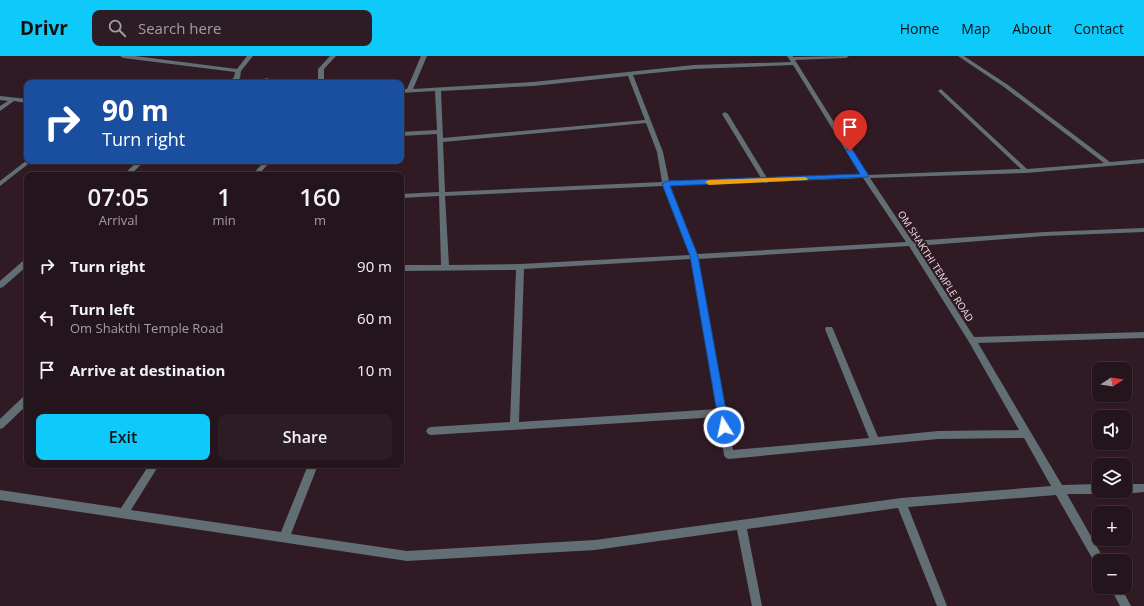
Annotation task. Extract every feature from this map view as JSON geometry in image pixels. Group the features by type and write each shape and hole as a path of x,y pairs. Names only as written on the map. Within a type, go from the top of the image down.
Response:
{"street":[{"path":"123,56 151,61 238,70"},
{"path":"151,61 156,56"},
{"path":"235,80 237,78 238,70 250,56"},
{"path":"321,80 321,69 333,56"},
{"path":"410,91 424,56"},
{"path":"404,91 533,84 694,67 846,56"},
{"path":"961,56 1006,86 1108,163"},
{"name":"OM SHAKTHI TEMPLE ROAD","path":"792,59 865,176 972,340 1025,434 1096,554"},
{"path":"630,73 660,152 666,184 694,256 729,455 938,435 1025,434"},
{"path":"438,89 445,267"},
{"path":"941,91 1026,171"},
{"path":"0,98 24,101"},
{"path":"0,109 14,99"},
{"path":"725,114 766,181"},
{"path":"441,140 648,121"},
{"path":"404,134 440,132"},
{"path":"404,196 865,176 1026,171 1144,161"},
{"path":"0,184 25,164"},
{"path":"129,172 139,164"},
{"path":"258,172 265,164"},
{"path":"404,268 520,266 910,244 1044,234 1144,230"},
{"path":"0,285 24,265"},
{"path":"514,426 520,266"},
{"path":"829,329 875,440"},
{"path":"972,340 1144,335"},
{"path":"0,425 24,402"},
{"path":"430,431 721,413"},
{"path":"124,514 152,468"},
{"path":"284,538 312,468"},
{"path":"1132,489 1144,488"},
{"path":"0,495 407,556 596,545 901,504 1059,490 1092,489"},
{"path":"901,504 942,606"},
{"path":"741,526 757,606"},
{"path":"1119,594 1126,606"}],"slow traffic":[{"path":"709,182 805,179"}],"route":[{"path":"724,427 694,256 666,184 865,176 850,151"}]}
